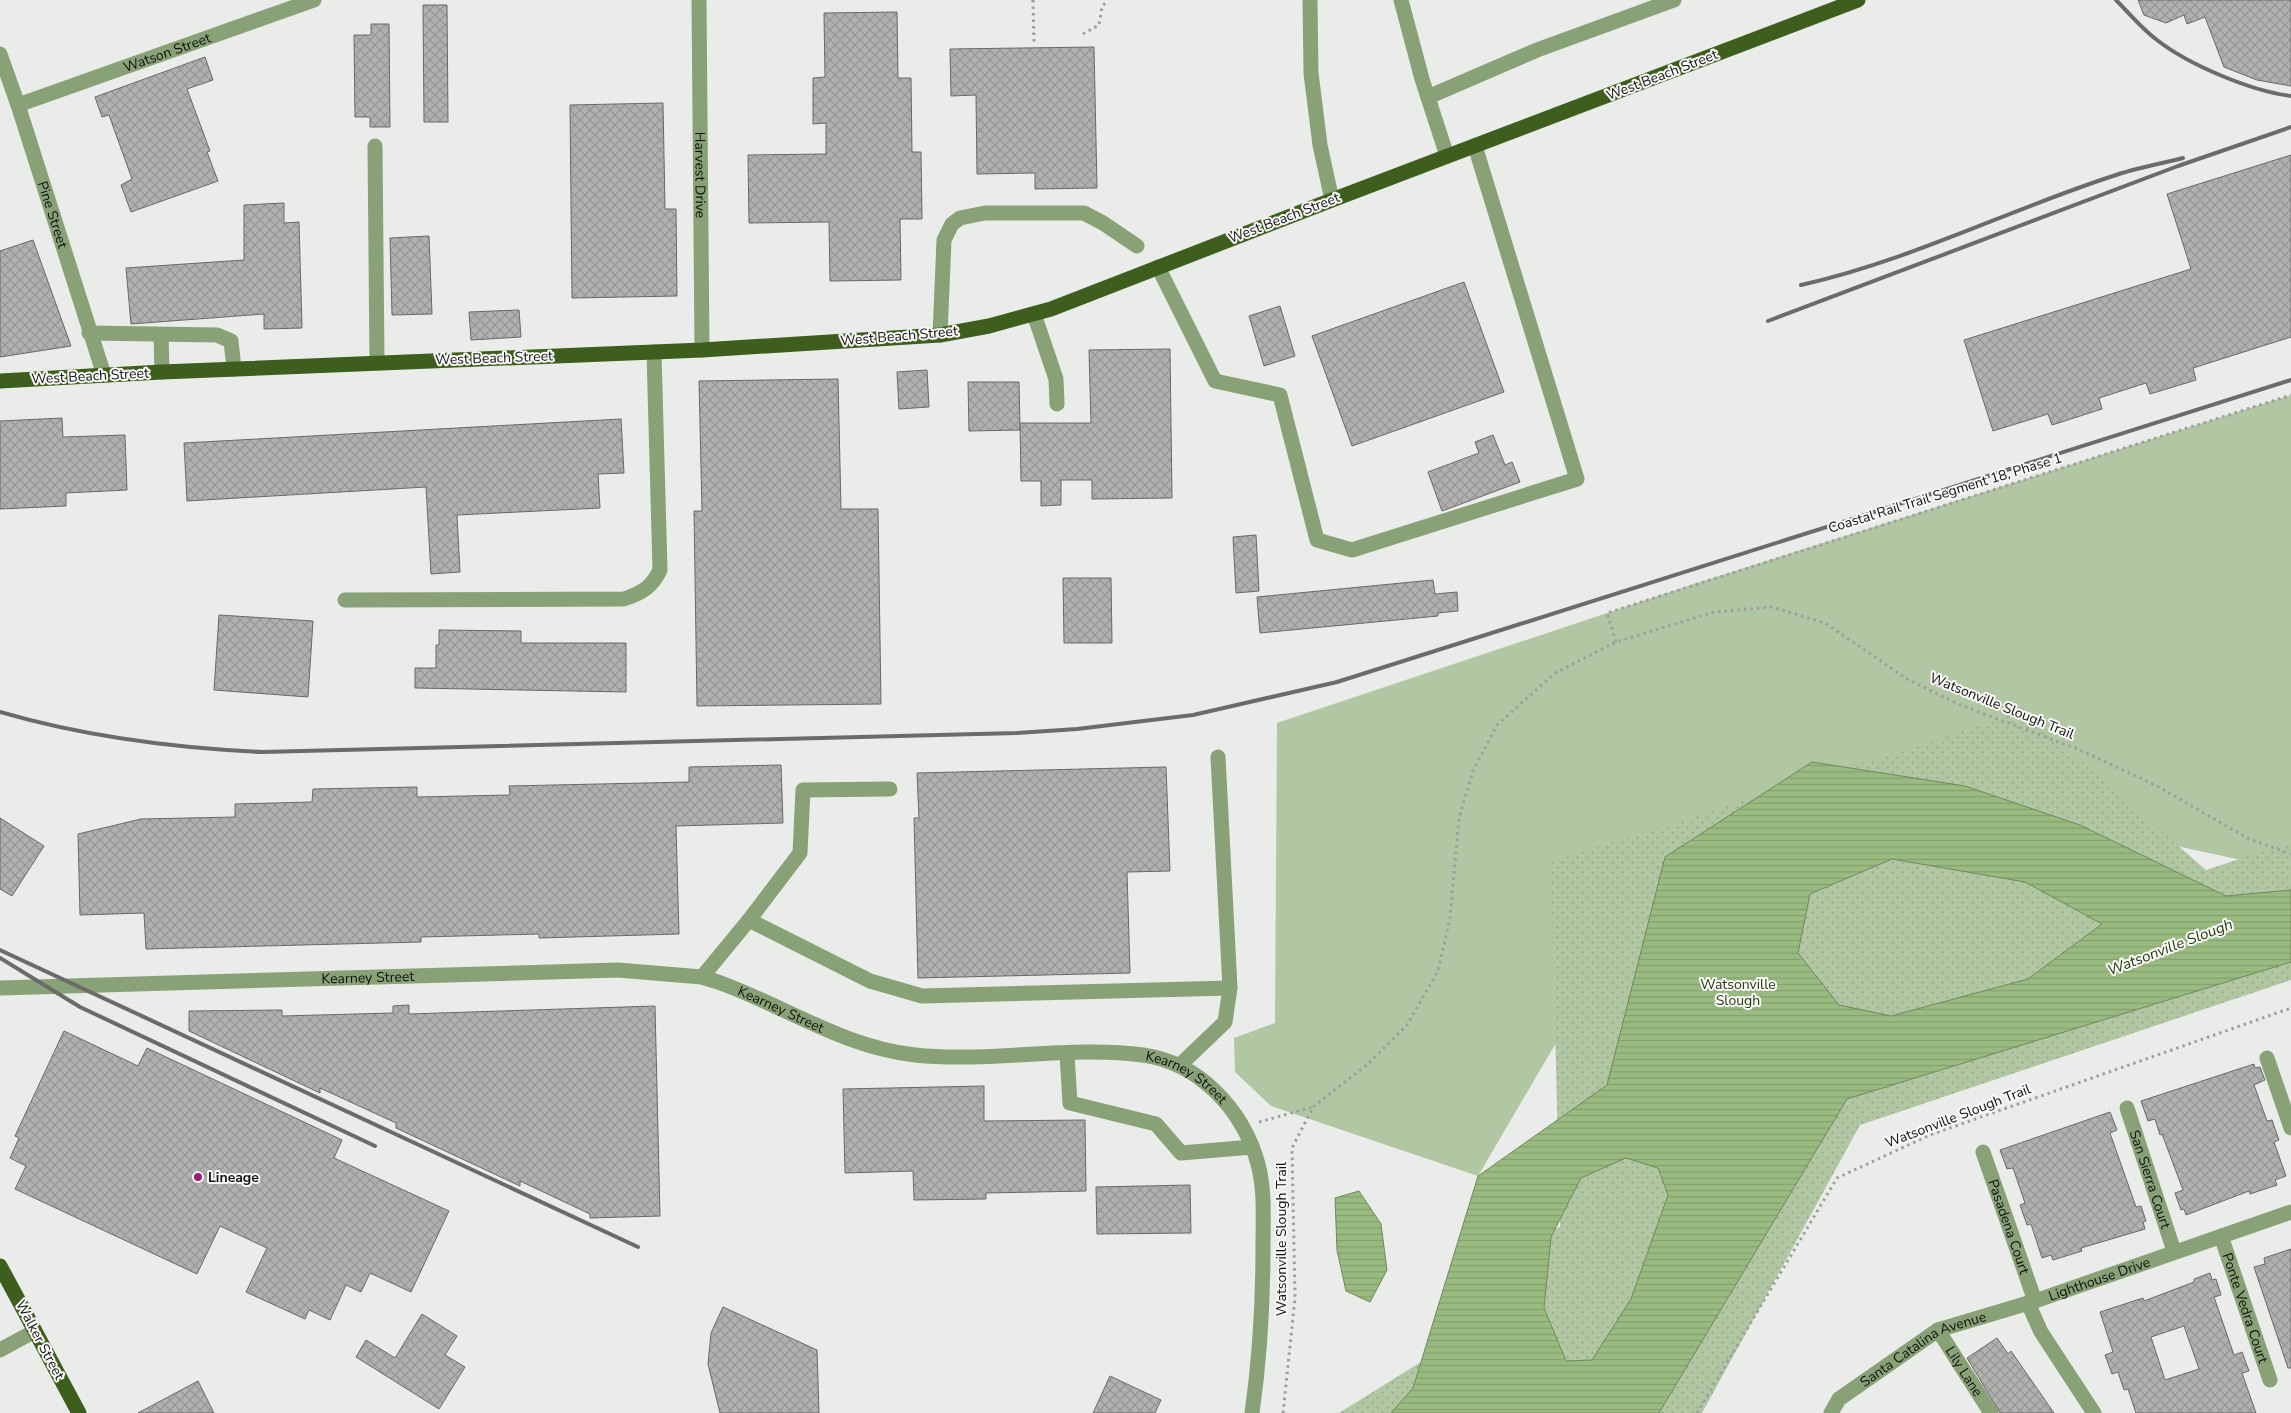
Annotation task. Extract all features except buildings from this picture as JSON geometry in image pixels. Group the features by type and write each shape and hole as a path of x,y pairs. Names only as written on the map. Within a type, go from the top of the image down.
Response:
{"main road":[{"name":"West Beach Street","path":"0,381 162,372 702,350 940,335 989,326 1050,309 1858,0"},
{"name":"Walker Street","path":"0,1266 79,1413"}],"street":[{"name":"Watson Street","path":"18,105 314,0"},
{"name":"Harvest Drive","path":"700,0 702,350"},
{"path":"1310,0 1311,72 1320,145 1332,200"},
{"path":"1401,0 1428,97 1447,156"},
{"path":"1428,97 1536,50 1674,0"},
{"name":"Pine Street","path":"0,54 104,375"},
{"path":"374,146 377,363"},
{"path":"1158,267 1189,333 1215,381 1280,395 1317,540 1352,550 1577,479 1475,146"},
{"path":"940,335 944,240 952,224 960,218 985,213 1084,213 1138,246"},
{"path":"1034,314 1056,379 1057,404"},
{"path":"89,333 217,336 231,341 234,369"},
{"path":"161,335 162,372"},
{"path":"345,600 624,599 642,593 655,581 660,570 654,352"},
{"path":"1180,1065 1225,1022 1230,988 1218,757"},
{"path":"702,977 749,920 800,853 803,790 890,789"},
{"path":"749,920 870,981 922,996 1230,988"},
{"name":"Kearney Street","path":"0,988 618,970 702,977 740,990 833,1033 888,1050 948,1057 1067,1054 1143,1055 1180,1065 1206,1082 1219,1095 1241,1127 1252,1147 1258,1165 1264,1214 1263,1303 1252,1413"},
{"path":"1067,1054 1070,1103 1156,1124 1181,1153 1252,1147"},
{"path":"2267,1058 2291,1128"},
{"name":"San Sierra Court","path":"2127,1108 2174,1251"},
{"name":"Pasadena Court","path":"1983,1152 2032,1302"},
{"name":"Lighthouse Drive","path":"2032,1302 2174,1251 2291,1212"},
{"name":"Ponte Vedra Court","path":"2221,1236 2270,1380"},
{"path":"2032,1302 2041,1332 2094,1413"},
{"name":"Santa Catalina Avenue","path":"1831,1413 1839,1399 1938,1330 2032,1302"},
{"name":"Lily Lane","path":"1938,1330 1991,1413"},
{"path":"0,1350 35,1331"}],"path":[{"path":"1033,0 1034,44"},
{"path":"1083,34 1099,25 1102,7 1108,0"},
{"name":"Coastal Rail Trail Segment 18, Phase 1","path":"1616,642 1607,613 2291,395"},
{"name":"Watsonville Slough Trail","path":"1283,1413 1296,1298 1292,1148 1313,1107 1368,1064 1407,1025 1438,971 1450,918 1459,818 1473,771 1496,725 1555,673 1616,642 1714,612 1772,607 1825,623 1908,680 1958,704 2080,750 2157,786 2249,839 2291,854"},
{"name":"Watsonville Slough Trail","path":"1697,1413 1837,1178 1930,1135 2291,1008"},
{"path":"1241,1127 1313,1107"}],"green space":[{"path":"2291,395 2291,871 2080,825 1665,857 1478,1176 1271,1106 1235,1072 1234,1038 1275,1023 1277,723 1700,582"},
{"name":"Watsonville Slough","path":"2024,711 2206,870 2291,842 2291,980 1860,1125 1702,1413 1339,1413 1445,1347 1495,1251 1560,1227 1551,862"}],"water":[{"name":"Watsonville Slough","path":"1812,762 1965,786 2080,825 2226,896 2291,890 2291,962 1847,1099 1659,1413 1391,1413 1413,1388 1478,1176 1607,1085 1665,857","holes":["1892,859 2025,882 2102,924 2028,979 1891,1016 1839,1005 1798,953 1810,894","1626,1158 1658,1168 1668,1195 1631,1299 1592,1360 1566,1361 1544,1308 1551,1237 1581,1178"]},
{"path":"1359,1191 1381,1224 1387,1270 1370,1302 1346,1291 1337,1250 1335,1198"}],"railway":[{"path":"2116,0 2151,36 2186,59 2239,83 2291,96"},
{"path":"1768,321 2178,166 2291,127"},
{"path":"1801,285 1881,263 2074,189 2121,173 2183,158"},
{"path":"0,712 97,735 195,748 262,752 1017,733 1077,729 1193,715 1337,682 2291,380"},
{"path":"0,950 638,1247"},
{"path":"0,958 80,1007 375,1146"}],"place":[{"name":"Lineage","path":"198,1177"}]}
